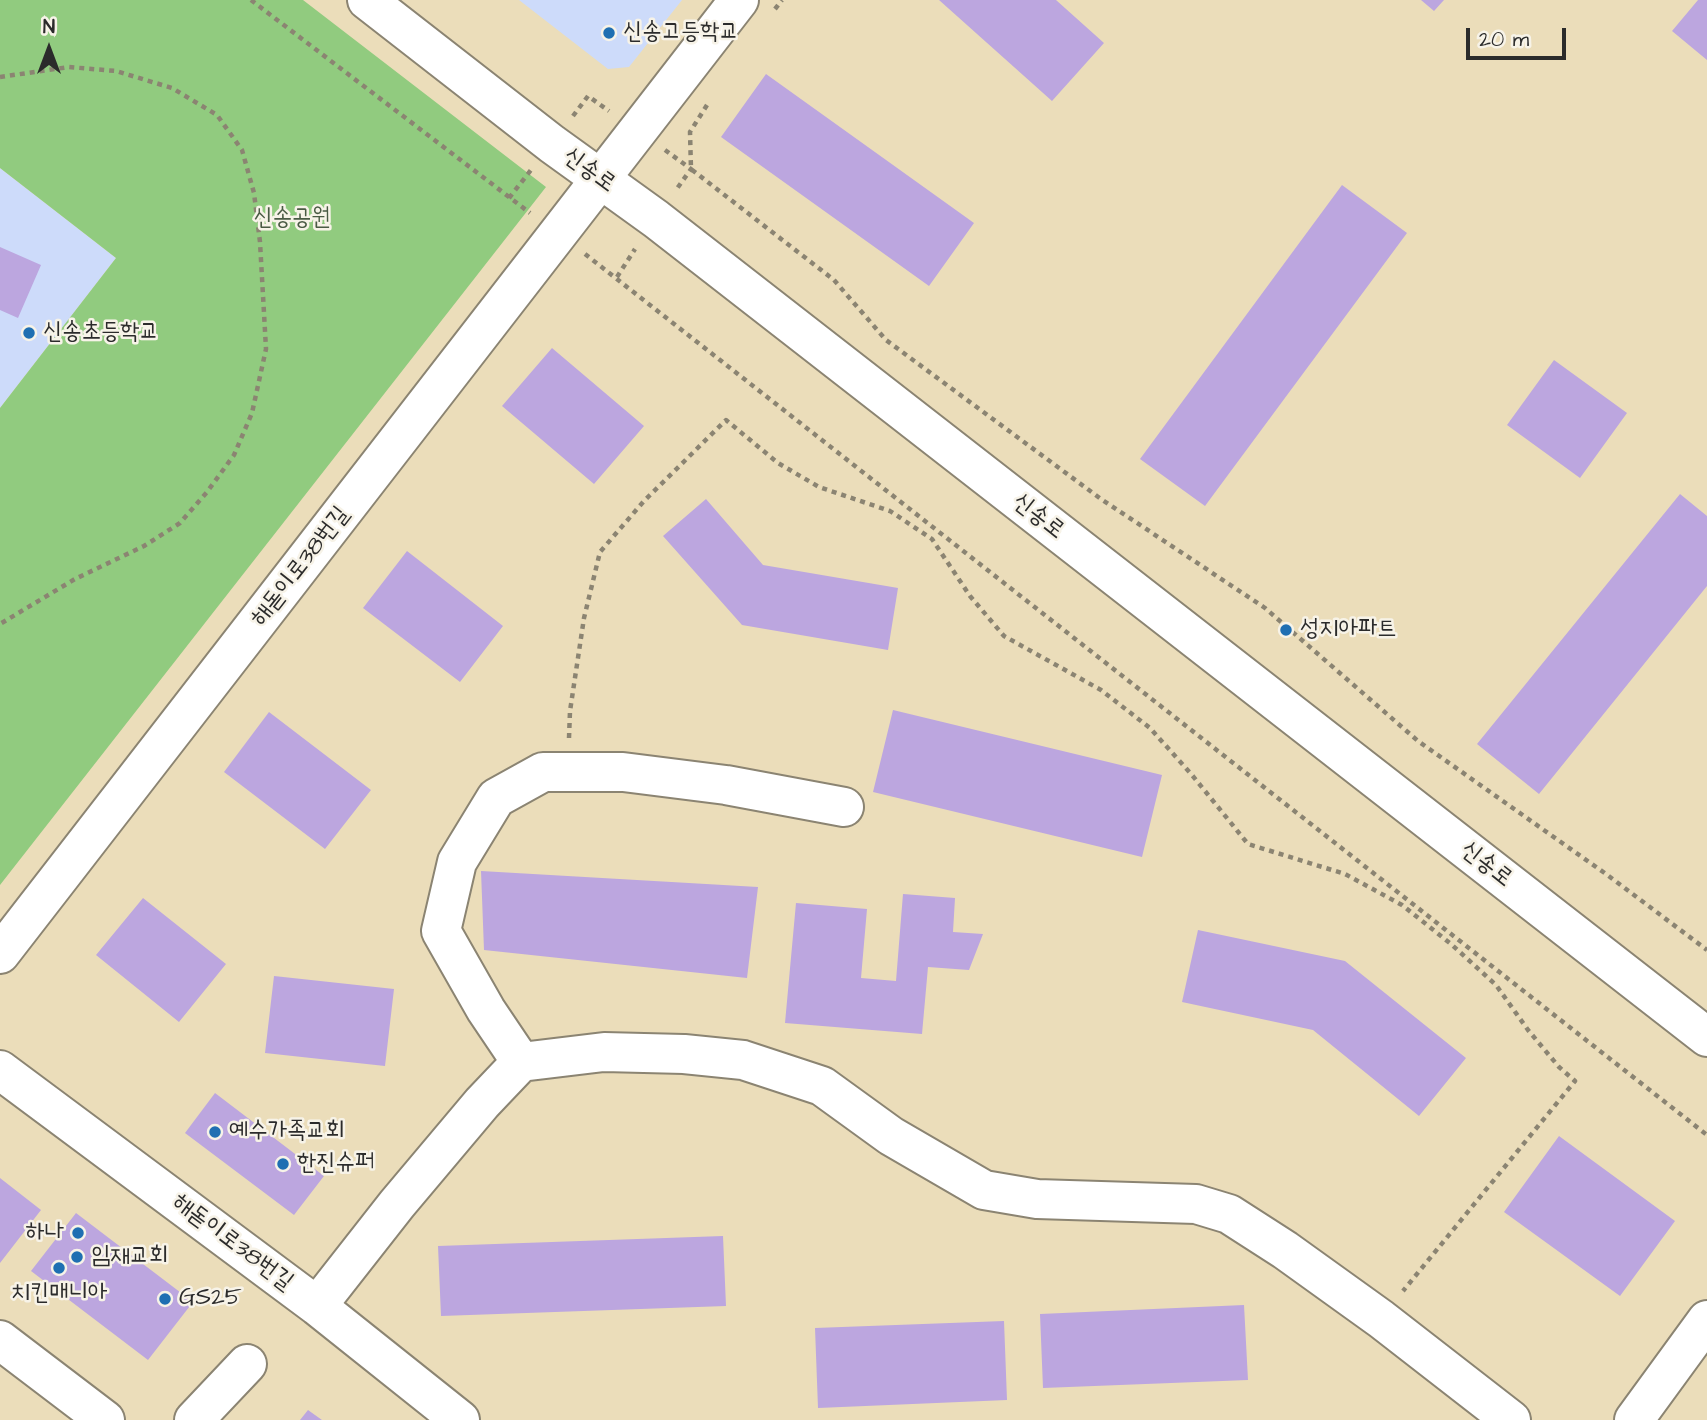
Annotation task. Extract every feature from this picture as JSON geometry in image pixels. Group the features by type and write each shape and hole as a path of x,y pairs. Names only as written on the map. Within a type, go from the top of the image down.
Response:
{"street":[{"name":"신송로","path":"367,0 552,145 656,219 1707,1037"},
{"name":"해돋이로38번길","path":"0,954 601,180 757,5"},
{"path":"521,1062 486,1010 441,931 457,862 496,798 543,772 623,772 726,785 844,807"},
{"path":"317,1306 414,1184 482,1103 521,1062 604,1052 684,1054 743,1060 822,1086 891,1136 984,1190 1037,1199 1196,1204 1229,1214 1285,1250 1381,1319 1511,1420"},
{"name":"해돋이로38번길","path":"0,1070 317,1306 460,1420"},
{"path":"1634,1420 1707,1320"},
{"path":"0,1340 105,1420"},
{"path":"194,1420 247,1364"}],"path":[{"path":"251,0 509,198"},
{"path":"757,5 782,0"},
{"path":"0,77 69,68 116,71 172,88 217,116 242,149 254,193 260,242 266,349 252,413 234,455 180,523 144,546 75,579 0,624"},
{"path":"710,100 690,132 691,169 834,279 886,340 1101,499 1265,608 1418,741 1606,874 1707,950"},
{"path":"617,277 1707,1135"},
{"path":"567,772 570,711 584,618 600,552 644,501 726,420 778,463 819,487 890,511 932,539 970,596 1004,636 1101,690 1150,728 1248,844 1345,874 1402,905 1496,985 1528,1030 1559,1067 1575,1081 1381,1319"}],"shaded area":[{"name":"신송고등학교","path":"519,0 682,0 629,67 608,69"},
{"name":"신송초등학교","path":"0,168 116,258 0,408"}],"green space":[{"name":"신송공원","path":"0,0 303,0 546,187 0,885 0,408 116,258 0,168"}],"building":[{"path":"939,0 1056,0 1104,43 1052,101"},
{"path":"1421,0 1444,0 1434,11"},
{"path":"1698,0 1707,0 1707,60 1672,31"},
{"path":"766,74 974,223 929,286 721,137"},
{"path":"1342,185 1407,233 1205,506 1140,459"},
{"path":"0,247 41,265 18,318 0,310"},
{"path":"552,348 644,426 594,484 502,406"},
{"path":"1554,360 1627,413 1580,478 1507,425"},
{"path":"1680,494 1707,516 1707,586 1539,794 1477,744"},
{"path":"706,499 763,565 898,588 888,650 742,625 663,536"},
{"path":"407,551 503,626 460,682 363,608"},
{"path":"893,710 1162,775 1142,857 873,792"},
{"path":"269,712 371,790 325,849 224,772"},
{"path":"481,871 758,887 747,978 484,950"},
{"path":"903,894 955,898 953,932 983,934 969,970 928,967 922,1034 785,1023 796,903 867,909 861,978 896,981"},
{"path":"143,898 226,964 179,1022 96,955"},
{"path":"1198,930 1345,961 1466,1058 1419,1116 1313,1030 1182,1002"},
{"path":"274,976 394,989 385,1066 265,1053"},
{"path":"215,1093 324,1176 294,1215 185,1133"},
{"path":"1559,1136 1675,1221 1620,1296 1504,1212"},
{"path":"0,1178 41,1210 0,1263"},
{"path":"76,1213 193,1302 148,1360 31,1271"},
{"path":"723,1236 726,1306 441,1316 438,1246"},
{"path":"1244,1305 1248,1380 1043,1388 1040,1314"},
{"path":"1004,1321 1007,1400 818,1408 815,1328"},
{"path":"308,1410 322,1420 300,1420"}],"place":[{"name":"신송고등학교","path":"609,33"},
{"name":"신송초등학교","path":"29,333"},
{"name":"성지아파트","path":"1286,630"},
{"name":"예수가족교회","path":"215,1132"},
{"name":"한진슈퍼","path":"283,1164"},
{"name":"하나","path":"78,1233"},
{"name":"임재교회","path":"77,1257"},
{"name":"치킨매니아","path":"59,1268"},
{"name":"GS25","path":"165,1299"}]}
